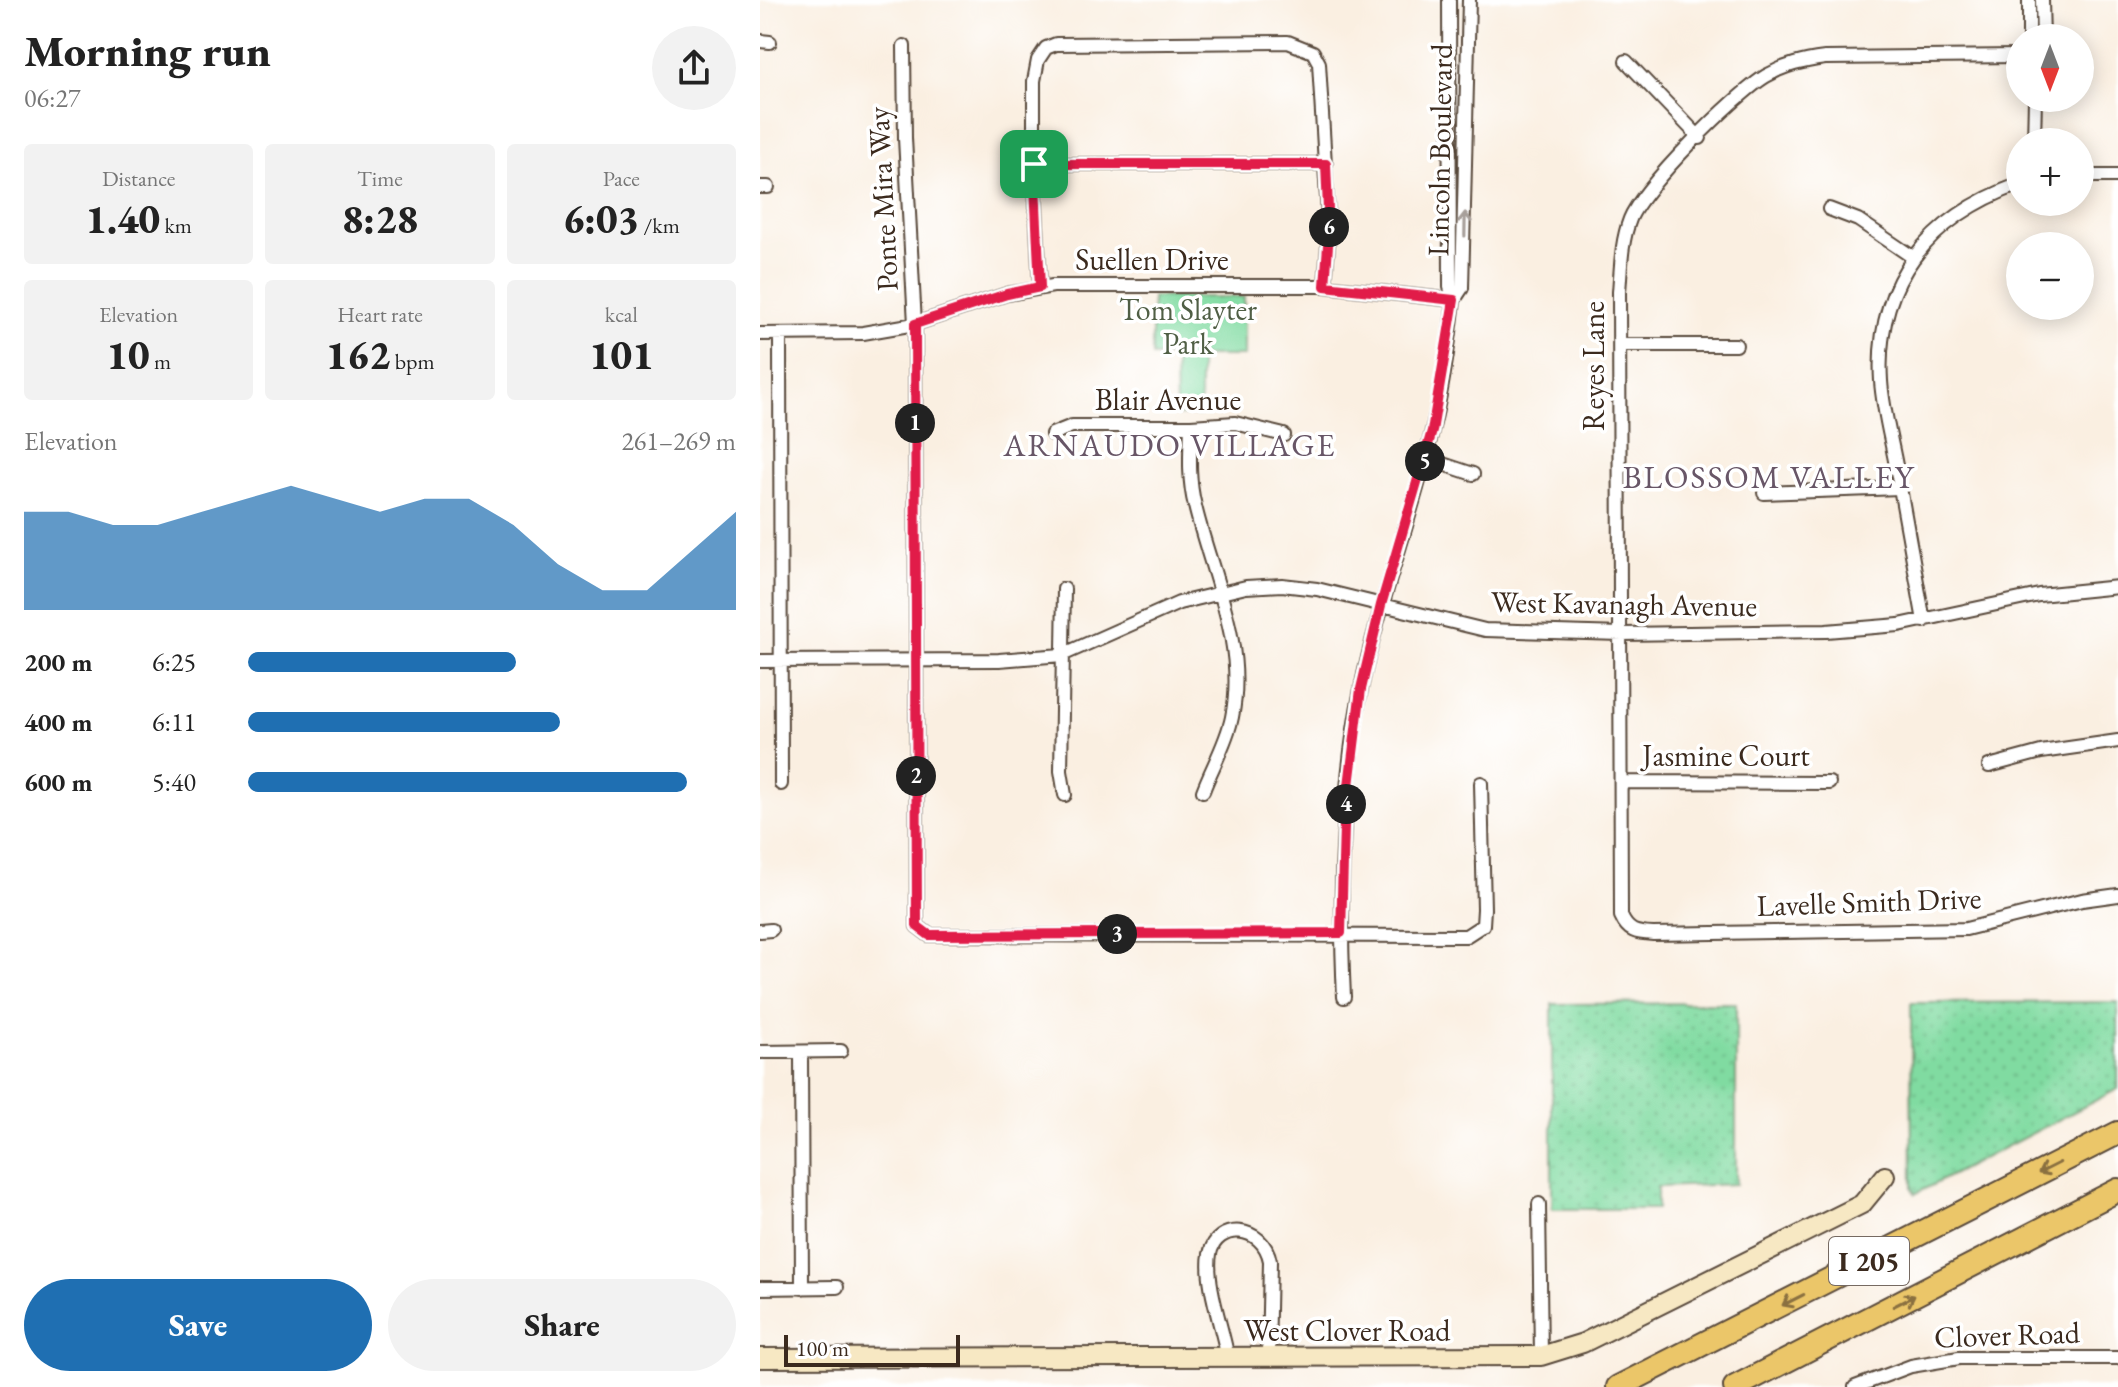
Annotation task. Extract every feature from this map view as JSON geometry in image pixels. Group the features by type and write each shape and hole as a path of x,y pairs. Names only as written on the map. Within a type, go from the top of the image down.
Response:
{"highway":[{"name":"I 205","path":"1618,1387 2118,1133"},
{"name":"I 205","path":"1735,1387 2118,1190"}],"street":[{"name":"Lincoln Boulevard","path":"1344,997 1341,933 1344,826 1352,745 1381,605 1425,458 1448,353 1454,300 1450,287 1449,0"},
{"name":"Lincoln Boulevard","path":"1454,300 1462,288 1469,0"},
{"path":"2029,0 2029,24"},
{"path":"2042,0 2043,24"},
{"path":"1040,287 1034,164 1034,81 1038,60 1046,48 1078,44 1288,42 1313,52 1321,77 1329,232 1325,286"},
{"name":"Ponte Mira Way","path":"904,46 905,138 915,324 917,926 929,935 1341,933"},
{"name":"Reyes Lane","path":"1667,933 1634,932 1626,927 1621,916 1620,345 1622,256 1630,219 1650,187 1748,88 1796,62 1825,58 2006,56"},
{"path":"1626,61 1700,138"},
{"path":"1034,164 1326,164"},
{"path":"2094,176 2118,176"},
{"path":"1924,621 1881,383 1881,343 1895,291 1914,258 1953,215 2006,190"},
{"path":"1829,209 1858,220 1914,258"},
{"name":"Suellen Drive","path":"760,334 863,333 915,324 1007,294 1040,287 1325,286 1454,300"},
{"path":"780,335 781,784"},
{"path":"1620,345 1736,345"},
{"name":"Blair Avenue","path":"1052,434 1072,426 1235,423 1284,435"},
{"path":"1191,426 1189,466 1194,505 1222,593 1233,652 1232,718 1203,791"},
{"path":"1425,458 1473,474"},
{"path":"1764,493 1900,488"},
{"name":"West Kavanagh Avenue","path":"760,661 916,661 1062,655 1179,603 1222,593 1282,585 1317,589 1485,630 1622,634 1826,631 1924,621 2039,595 2118,587"},
{"path":"1064,589 1061,771 1065,795"},
{"path":"1989,766 2041,752 2118,741"},
{"name":"Jasmine Court","path":"1623,782 1829,783"},
{"path":"1341,933 1455,936 1478,932 1483,925 1481,783"},
{"name":"Lavelle Smith Drive","path":"1667,933 1966,929 2082,900 2118,895"},
{"path":"760,1052 841,1051"},
{"path":"801,1053 802,1288"},
{"name":"West Clover Road","path":"760,1358 1541,1356 1583,1343 1862,1204 1885,1176"},
{"path":"1539,1204 1541,1356"},
{"path":"1228,1359 1208,1269 1211,1249 1217,1239 1228,1233 1247,1233 1258,1236 1267,1245 1270,1261 1268,1359"},
{"path":"760,1288 837,1287"},
{"name":"Clover Road","path":"1855,1387 1911,1366 1959,1358 2118,1358"}],"green space":[{"name":"Tom Slayter Park","path":"1152,297 1244,297 1244,356 1200,356 1200,415 1176,415 1175,356 1152,356"},
{"path":"2118,1002 2118,1089 1915,1194 1912,1188 1911,1003"},
{"path":"1736,1003 1736,1184 1657,1187 1657,1209 1552,1209 1552,1004"}],"district":[{"name":"ARNAUDO VILLAGE","path":"1170,445"},
{"name":"BLOSSOM VALLEY","path":"1769,477"}],"route":[{"path":"1034,164 1326,164 1329,232 1325,286 1454,300 1448,353 1432,431 1381,605 1361,689 1344,826 1341,933 929,935 917,926 915,324 1007,294 1040,287 1040,234 1034,164"}]}
